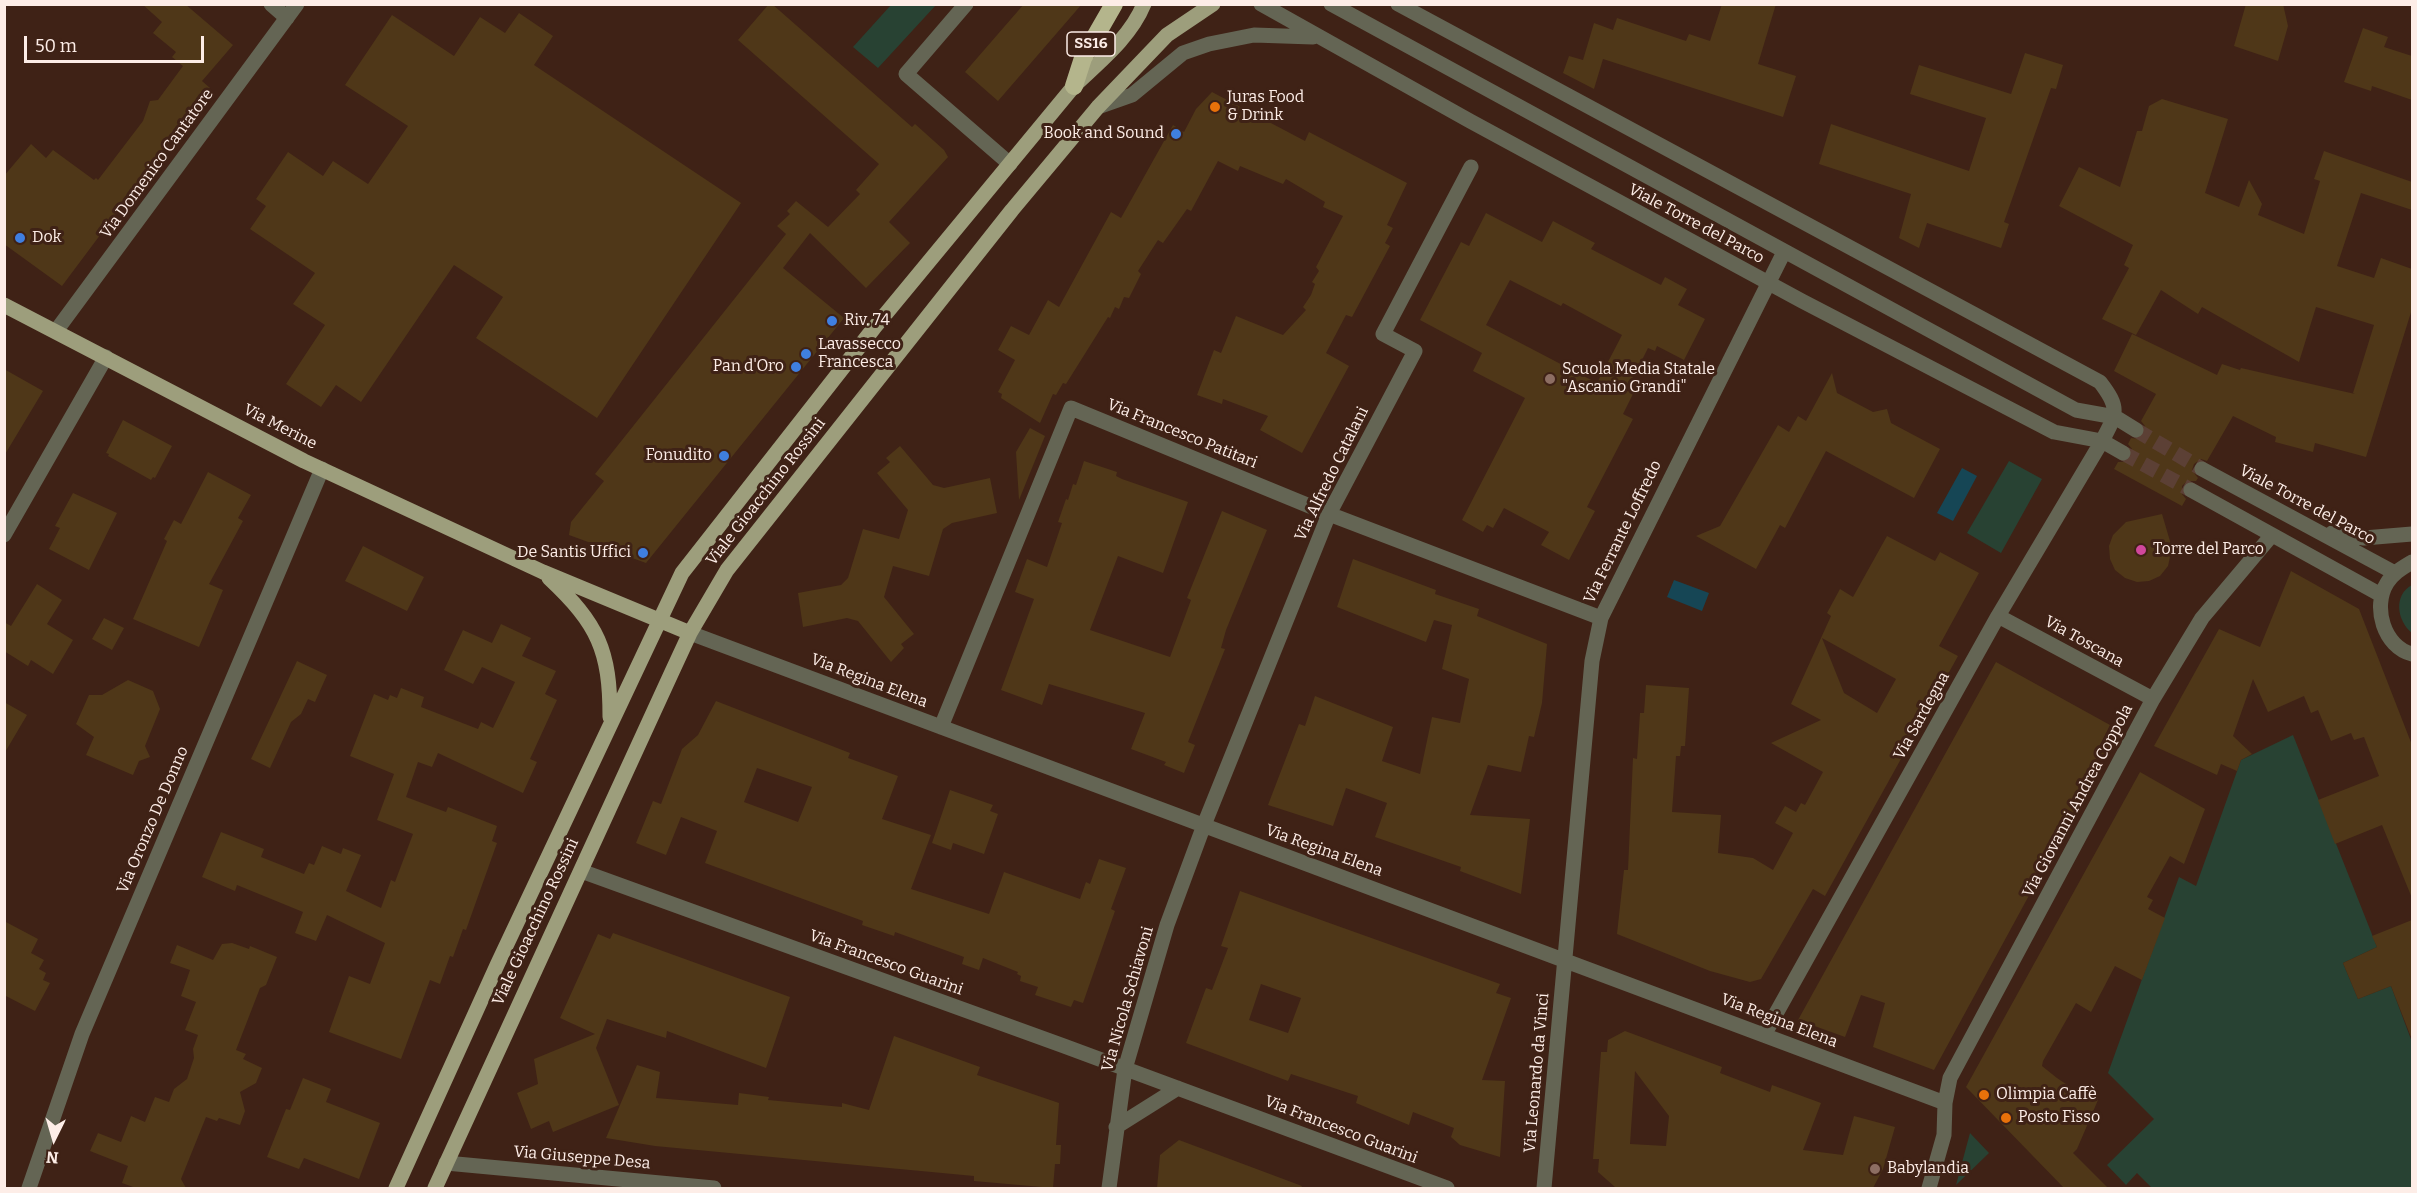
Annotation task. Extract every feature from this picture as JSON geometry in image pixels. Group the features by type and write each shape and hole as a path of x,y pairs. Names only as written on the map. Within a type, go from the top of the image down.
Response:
{"highway":[{"name":"SS16","path":"1074,86 1083,58 1114,4"}],"main road":[{"name":"Viale Gioacchino Rossini","path":"396,1188 610,722 658,620 689,563 867,338 1074,86 1112,51 1139,15 1143,4"},
{"name":"Viale Gioacchino Rossini","path":"435,1188 690,633 723,577 748,540 1098,107 1167,34 1213,4"},
{"name":"Via Merine","path":"4,304 322,469 543,572 690,633"},
{"name":"Via Merine","path":"543,572 582,610 597,633 610,684 610,722"}],"street":[{"path":"271,4 287,18"},
{"name":"Via Domenico Cantatore","path":"56,332 297,4"},
{"path":"966,4 906,74 1010,164"},
{"name":"Viale Torre del Parco","path":"1261,4 1316,37 1767,282 2054,432 2102,441 2123,453"},
{"name":"Viale Torre del Parco","path":"1331,4 2076,410 2115,417 2136,430"},
{"path":"1398,4 2100,382 2115,401 2115,417"},
{"path":"1098,107 1132,95 1183,53 1209,44 1254,35 1316,37"},
{"name":"Via Alfredo Catalani","path":"1204,825 1329,514 1415,351 1383,334 1471,167"},
{"name":"Via Ferrante Loffredo","path":"1565,960 1592,661 1601,618 1784,252"},
{"path":"4,535 106,357"},
{"name":"Via Francesco Patitari","path":"941,728 1071,408 1329,514 1601,618"},
{"name":"Via Sardegna","path":"1764,1035 1998,616 2115,417"},
{"name":"Via Oronzo De Donno","path":"29,1188 82,1034 322,469"},
{"name":"Viale Torre del Parco","path":"2202,469 2395,573"},
{"path":"2191,490 2381,595"},
{"path":"2312,527 2346,537 2364,538 2412,534"},
{"name":"Via Giovanni Andrea Coppola","path":"1929,1188 1944,1135 1945,1103 1950,1078 2153,699 2202,618 2272,535"},
{"path":"2412,562 2395,573 2381,595 2380,609 2384,627 2394,642 2412,654"},
{"name":"Via Toscana","path":"1998,616 2153,699"},
{"name":"Via Regina Elena","path":"690,633 1945,1103"},
{"name":"Via Nicola Schiavoni","path":"1109,1188 1125,1069 1164,936 1204,825"},
{"name":"Via Francesco Guarini","path":"581,872 1178,1088 1425,1185 1447,1188"},
{"name":"Via Leonardo da Vinci","path":"1544,1188 1565,960"},
{"path":"1116,1127 1178,1088"},
{"name":"Via Giuseppe Desa","path":"446,1163 640,1185 714,1188"}],"green space":[{"path":"891,5 936,5 878,68 853,47"},
{"path":"2009,461 2042,479 2001,553 1967,533"},
{"path":"2412,585 2412,633 2403,622 2399,608 2402,595"},
{"path":"2293,735 2377,947 2343,963 2358,999 2391,986 2412,1042 2412,1188 2152,1188 2137,1173 2126,1185 2107,1165 2154,1119 2108,1073 2179,877 2196,886 2241,760"},
{"path":"1970,1133 1989,1153 1956,1185"}],"water":[{"path":"1962,468 1977,476 1953,521 1937,513"},
{"path":"1674,580 1709,593 1702,611 1667,597"}],"building":[{"path":"142,4 185,4 233,45 202,81 210,88 62,286 4,244 4,176 31,144 46,158 53,150 94,180 96,178 98,180 143,121 150,101 158,100 183,66 172,57 176,52 153,33 162,22"},
{"path":"769,4 772,4 912,127 915,124 944,150 948,157 889,222 910,243 866,288 810,233 783,268 844,318 646,563 569,535 571,522 604,481 595,474 786,234 777,226 790,214 787,211 796,201 828,227 860,194 856,190 879,164 738,40"},
{"path":"1024,4 1082,4 998,101 965,72"},
{"path":"1722,4 1776,4 1758,64 1796,76 1783,117 1603,59 1594,89 1563,73 1569,56 1583,60 1594,23 1613,30 1617,18 1686,41 1689,34 1710,41"},
{"path":"2246,4 2283,4 2288,26 2278,61 2234,46"},
{"path":"519,13 553,36 534,65 741,203 597,418 476,338 503,297 454,265 361,402 336,385 321,407 286,384 325,325 293,304 315,273 250,229 266,206 256,199 288,152 323,176 333,161 368,184 408,126 345,85 392,15 454,56 480,17 505,33"},
{"path":"2363,28 2388,37 2384,47 2412,56 2412,100 2372,86 2371,91 2344,82"},
{"path":"2025,53 2063,65 2056,89 2051,88 2004,222 2009,224 2001,248 1927,223 1919,248 1899,238 1911,194 1819,164 1831,124 1969,171 1986,118 1910,94 1919,65 2011,94"},
{"path":"1212,92 1305,141 1309,132 1407,183 1387,225 1393,228 1385,243 1390,246 1352,317 1346,315 1326,353 1349,366 1302,453 1260,430 1268,416 1223,399 1222,404 1197,395 1214,350 1221,353 1236,316 1283,335 1306,310 1303,307 1311,295 1315,284 1312,282 1319,271 1316,267 1343,216 1323,207 1325,202 1286,179 1283,184 1240,166 1238,171 1218,161 1191,211 1187,209 1163,243 1158,240 1138,271 1141,274 1129,298 1124,297 1119,309 1115,307 1066,384 1063,383 1056,395 1053,394 1040,423 1001,398 1002,394 998,392 1015,360 998,350 1011,326 1029,335 1048,300 1059,307 1111,212 1121,218 1173,125 1184,132 1196,109"},
{"path":"2162,99 2228,119 2205,193 2239,207 2249,180 2262,204 2258,215 2304,234 2320,181 2314,179 2324,151 2412,182 2412,210 2361,193 2337,266 2374,278 2381,258 2412,269 2412,309 2366,457 2315,443 2313,452 2275,442 2276,437 2233,416 2207,461 2201,459 2194,464 2192,470 2198,478 2196,481 2187,481 2182,486 2182,494 2186,499 2182,506 2114,469 2118,462 2127,462 2132,457 2132,449 2128,444 2131,438 2140,439 2145,435 2145,426 2141,421 2156,394 2114,371 2132,334 2217,375 2222,364 2240,370 2241,368 2355,394 2353,393 2374,325 2316,307 2299,362 2202,307 2198,314 2161,290 2136,335 2102,319 2129,268 2124,265 2133,245 2059,206 2079,167 2120,187 2137,131 2142,131 2149,106"},
{"path":"1486,213 1542,242 1553,221 1595,243 1591,249 1661,285 1665,277 1687,289 1678,305 1705,319 1684,360 1657,346 1655,351 1648,348 1627,390 1633,394 1623,414 1633,419 1587,507 1595,511 1569,560 1541,545 1549,532 1504,508 1493,528 1487,525 1483,532 1462,520 1525,398 1473,371 1482,353 1420,320 1461,242 1469,246","holes":["1510,280 1561,306 1563,303 1622,335 1597,383 1486,325"]},
{"path":"4,369 43,391 4,456"},
{"path":"1832,373 1837,393 1873,412 1887,409 1891,423 1940,449 1914,498 1826,451 1785,528 1780,525 1756,569 1696,536 1720,526 1778,425 1789,432 1798,416 1806,421"},
{"path":"123,420 172,446 155,478 151,480 106,453"},
{"path":"1030,428 1045,436 1019,500 1016,452"},
{"path":"900,446 933,485 944,488 990,478 997,513 952,523 943,529 929,576 893,566 884,597 914,634 901,644 904,648 891,662 858,621 847,618 803,627 798,593 841,585 848,578 863,529 899,539 908,510 877,473 890,462 886,458"},
{"path":"1084,461 1117,472 1116,476 1122,479 1188,502 1163,573 1118,556 1090,630 1170,657 1191,600 1187,598 1222,511 1267,530 1226,630 1221,648 1225,649 1188,742 1195,745 1184,773 1164,765 1166,762 1131,749 1145,713 1049,684 1042,705 1001,690 1034,599 1015,592 1027,559 1047,567 1062,523 1058,522 1066,499 1068,500 1073,484 1076,485"},
{"path":"208,472 251,495 238,518 243,521 209,584 223,590 199,647 133,619 167,541 164,539 174,520 181,524"},
{"path":"73,493 117,513 89,570 49,549 60,528 55,526"},
{"name":"Torre del Parco","path":"2162,514 2172,548 2168,566 2160,576 2149,581 2137,582 2125,578 2115,570 2110,559 2109,546 2113,535 2126,522"},
{"path":"1887,536 1935,561 1940,552 1979,573 1939,646 1958,656 1825,896 1813,889 1761,979 1750,982 1710,971 1617,934 1624,870 1628,870 1633,758 1637,759 1640,713 1644,713 1646,685 1689,688 1685,746 1681,746 1680,756 1676,756 1672,812 1721,815 1718,853 1753,858 1773,870 1793,833 1775,823 1785,806 1796,812 1801,803 1805,805 1823,772 1771,743 1821,720 1791,704 1831,616 1827,613 1840,589 1853,597","holes":["1822,638 1896,679 1877,713 1844,693"]},
{"path":"363,546 424,577 407,611 345,581"},
{"path":"1353,559 1436,590 1435,594 1479,609 1477,616 1547,644 1542,703 1534,737 1529,736 1521,772 1488,765 1470,815 1530,819 1521,894 1460,871 1461,867 1375,837 1387,803 1346,788 1333,826 1268,805 1299,724 1305,726 1315,696 1393,727 1382,761 1420,774 1432,717 1460,723 1469,679 1442,669 1452,625 1434,620 1426,642 1337,607"},
{"path":"2291,571 2359,609 2412,745 2412,898 2382,825 2335,844 2318,800 2379,776 2364,737 2354,740 2351,733 2331,741 2318,710 2311,713 2304,696 2268,712 2253,679 2233,736 2252,754 2241,760 2237,771 2221,764 2217,775 2154,746 2219,629 2260,647"},
{"path":"37,584 62,600 47,624 73,640 53,674 31,660 28,666 4,651 4,622 11,626"},
{"path":"104,618 124,628 112,650 92,639"},
{"path":"501,624 531,638 522,656 556,671 545,694 557,700 530,759 537,762 523,793 438,753 432,767 418,762 406,797 446,812 448,807 497,826 492,841 497,843 466,930 463,929 453,957 450,956 440,984 430,980 401,1059 329,1032 349,976 370,984 385,943 327,915 316,941 295,933 303,912 237,885 235,891 202,877 221,832 264,849 261,857 304,874 309,863 314,865 322,846 341,854 343,848 361,855 346,891 381,908 391,880 395,882 413,834 377,820 394,774 350,756 374,694 388,700 390,695 397,698 401,688 424,697 421,707 478,729 481,722 493,728 515,682 482,667 473,684 444,670 463,630 492,643"},
{"path":"297,661 327,675 315,702 308,699 301,714 291,722 270,768 251,759"},
{"path":"1996,662 2110,725 2098,749 2106,754 1934,1070 1873,1047 1885,1003 1861,995 1845,1037 1798,1020"},
{"path":"128,680 153,691 160,709 145,746 150,757 139,761 133,775 86,755 94,737 76,724 89,695 102,695"},
{"path":"716,701 850,753 848,758 898,776 882,819 931,835 911,889 989,914 1004,872 1080,899 1086,882 1090,884 1099,859 1126,868 1111,909 1115,911 1083,1003 1074,1000 1071,1007 1035,995 1038,987 1020,981 1021,976 1017,974 1018,972 983,958 979,970 962,964 964,957 895,932 894,936 862,925 863,921 705,863 717,831 681,817 666,855 636,843 653,801 661,804 682,749 698,735","holes":["757,768 812,787 798,822 744,802"]},
{"path":"4,702 27,715 4,754"},
{"path":"2140,772 2205,809 2184,864 2170,856 2147,897 2153,900 2148,909 2165,918 2142,980 2115,966 2091,1012 2076,1003 2043,1061 2042,1066 2057,1078 2081,1094 2083,1092 2098,1100 2077,1149 2073,1153 2108,1188 2064,1188 1966,1087"},
{"path":"950,790 993,805 990,811 998,814 984,854 953,843 951,850 932,843"},
{"path":"1240,891 1500,984 1496,993 1511,998 1482,1080 1505,1081 1500,1157 1460,1145 1451,1137 1454,1128 1413,1112 1409,1125 1356,1103 1358,1096 1291,1074 1288,1081 1186,1043 1206,988 1212,990 1228,948 1221,946","holes":["1261,984 1301,998 1288,1033 1249,1020"]},
{"path":"2412,920 2411,1037 2391,986 2358,999 2343,963 2377,947 2372,936"},
{"path":"4,921 38,939 31,953 44,960 39,969 46,973 43,980 50,983 35,1011 4,995"},
{"path":"613,933 790,997 766,1068 667,1031 666,1038 607,1019 596,1048 619,1105 553,1132 549,1121 531,1129 517,1093 538,1084 534,1059 595,1034 560,1018 598,934 610,939"},
{"path":"232,943 249,949 250,946 277,957 266,985 260,988 236,1050 246,1054 243,1059 262,1068 256,1083 240,1092 245,1111 240,1125 219,1118 217,1121 206,1117 181,1179 186,1188 136,1188 122,1183 128,1166 90,1151 98,1133 121,1142 131,1116 145,1122 155,1097 169,1102 174,1089 187,1079 194,1058 193,1049 198,1035 185,1030 196,1002 181,996 190,970 170,963 177,945 213,960 222,944"},
{"path":"1625,1031 1722,1067 1720,1073 1770,1092 1772,1085 1821,1103 1803,1150 1843,1155 1854,1116 1895,1127 1883,1169 1873,1188 1615,1187 1598,1172 1599,1159 1593,1159 1601,1052 1607,1052 1608,1040","holes":["1635,1071 1669,1116 1666,1146 1630,1144"]},
{"path":"894,1036 980,1067 977,1075 1059,1103 1056,1145 1061,1145 1060,1164 1055,1164 1053,1188 974,1181 974,1176 655,1146 606,1138 637,1065 660,1072 656,1098 738,1105 739,1093 769,1097 768,1100 842,1107 842,1103 869,1110"},
{"path":"303,1078 331,1089 326,1102 380,1123 359,1179 304,1158 299,1169 267,1157 286,1109 290,1110"},
{"path":"1179,1140 1302,1186 1301,1188 1157,1188 1160,1155"}],"tunnel":[{"path":"2136,430 2202,469"},
{"path":"2123,453 2191,490"}],"place":[{"name":"Juras Food & Drink","path":"1215,107"},
{"name":"Book and Sound","path":"1176,134"},
{"name":"Dok","path":"20,238"},
{"name":"Riv. 74","path":"832,321"},
{"name":"Lavassecco Francesca","path":"806,354"},
{"name":"Pan d'Oro","path":"796,367"},
{"name":"Scuola Media Statale \"Ascanio Grandi\"","path":"1550,379"},
{"name":"Fonudito","path":"724,456"},
{"name":"Torre del Parco","path":"2141,550"},
{"name":"De Santis Uffici","path":"643,553"},
{"name":"Olimpia Caffè","path":"1984,1095"},
{"name":"Posto Fisso","path":"2006,1118"},
{"name":"Babylandia","path":"1875,1169"}]}
